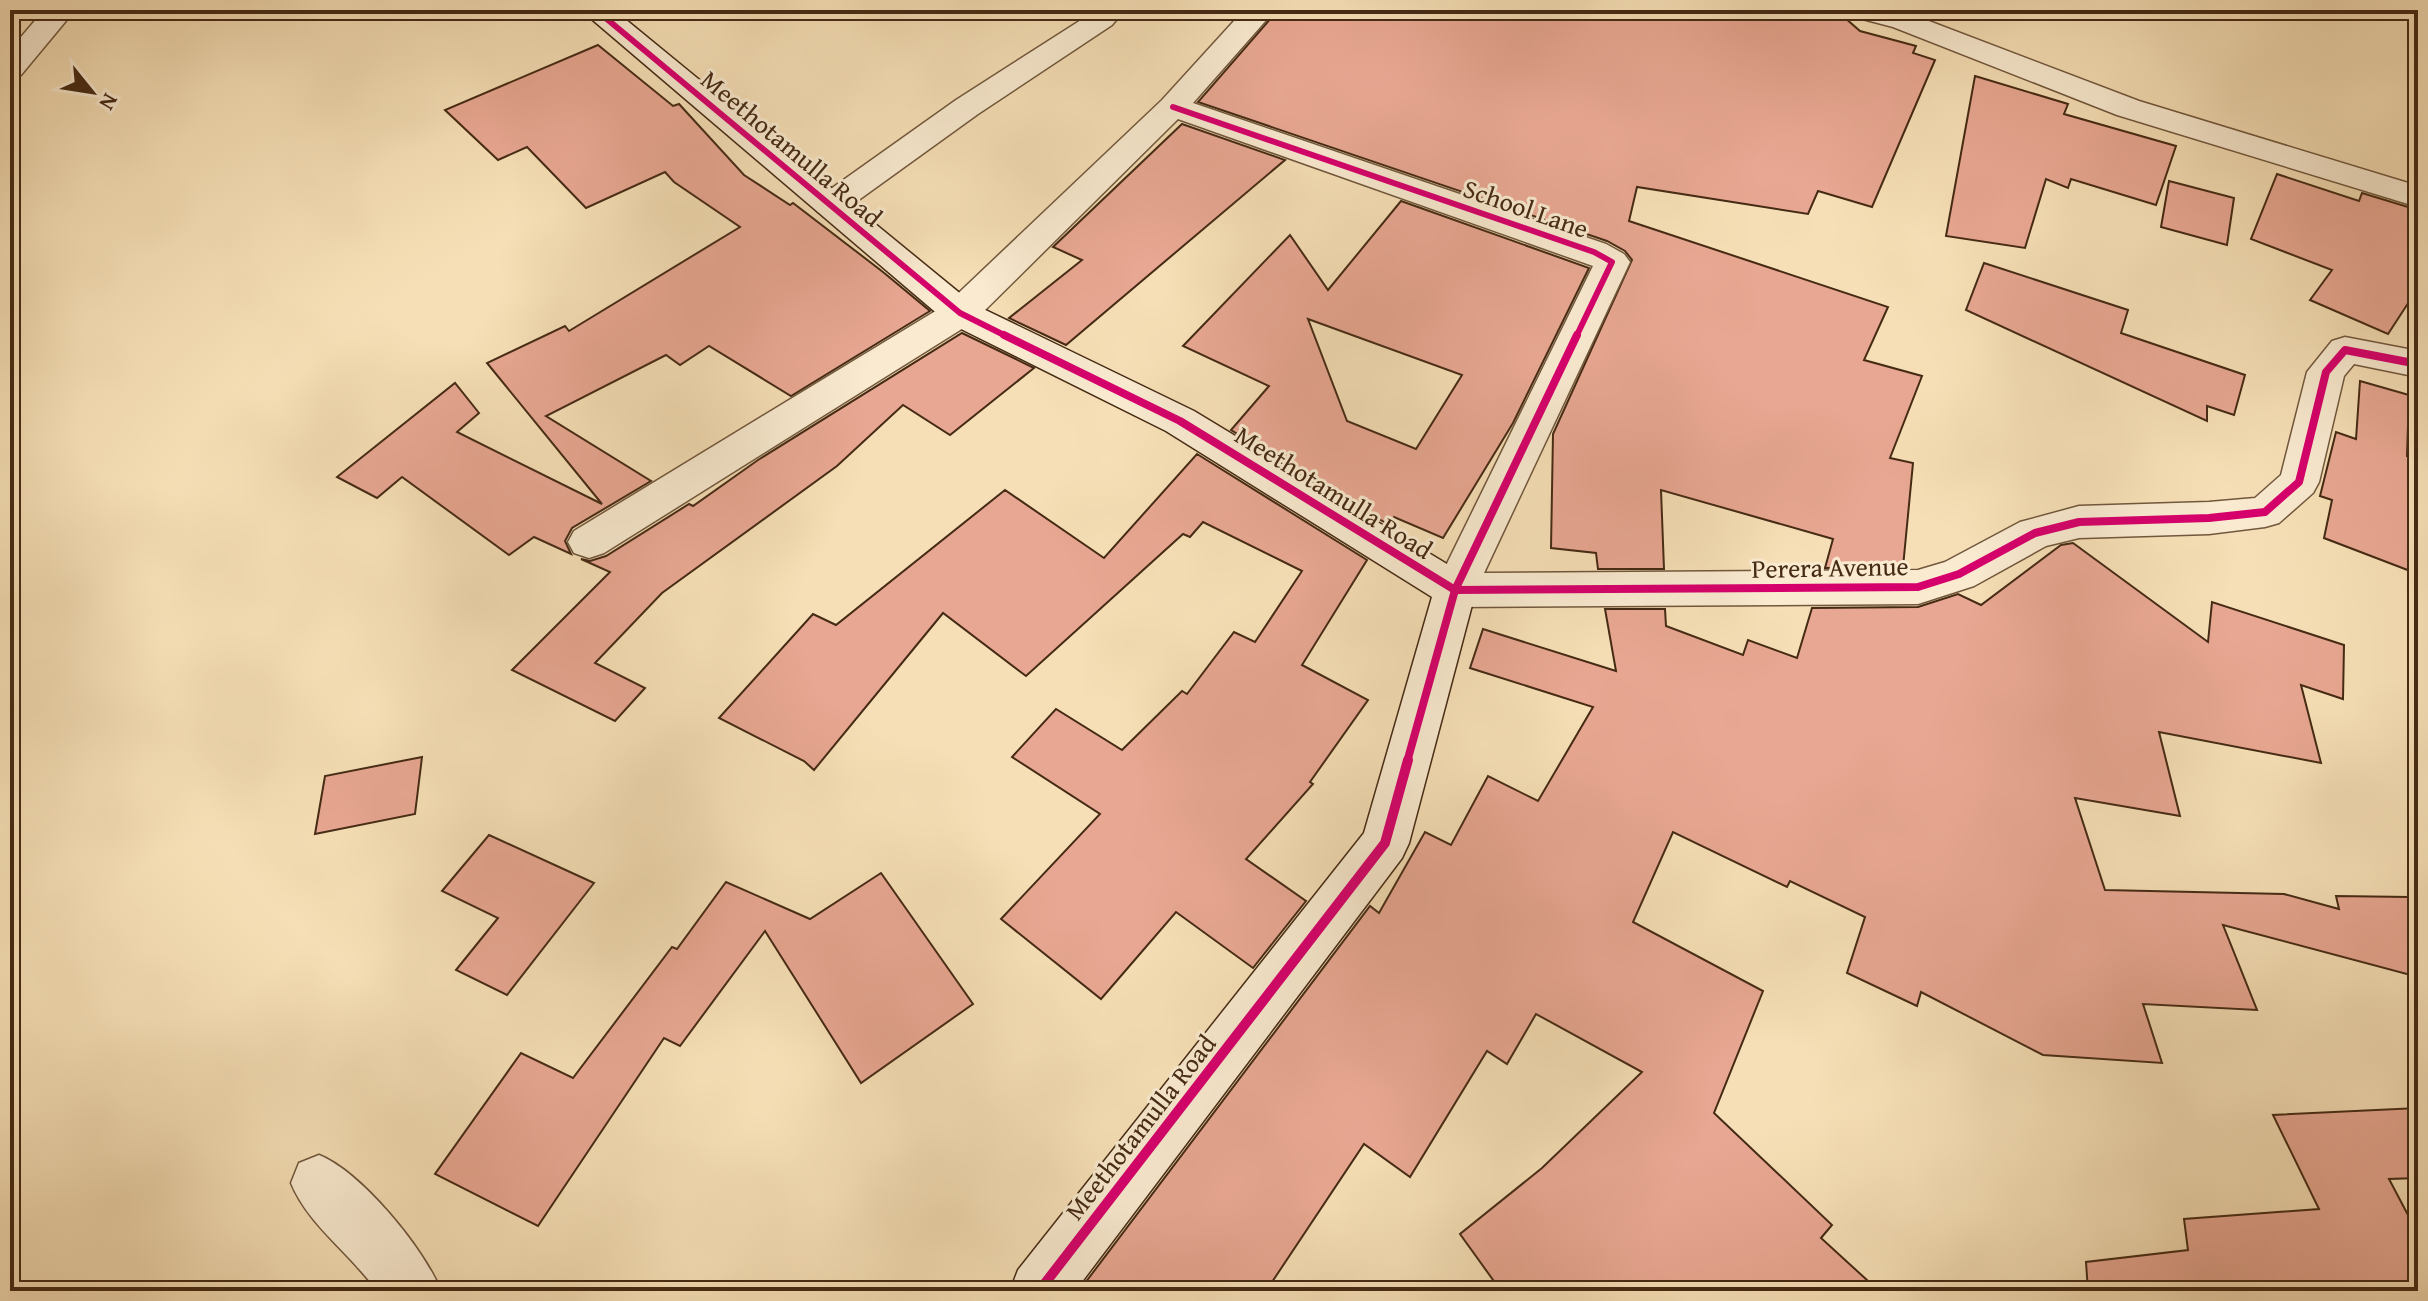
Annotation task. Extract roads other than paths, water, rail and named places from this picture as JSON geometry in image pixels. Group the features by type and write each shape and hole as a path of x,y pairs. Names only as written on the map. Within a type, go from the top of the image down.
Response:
{"street":[{"path":"10,69 60,10"},
{"name":"Meethotamulla Road","path":"596,10 960,313 1180,421 1455,590 1385,843 1039,1291"},
{"path":"589,542 960,313 1173,107 1260,10"},
{"path":"1861,10 1903,21 2128,108 2418,197"},
{"path":"830,205 967,107 1102,19"},
{"name":"School Lane","path":"1173,107 1594,252 1612,262 1455,590"},
{"name":"Perera Avenue","path":"1455,590 1918,587 1959,574 2035,533 2079,522 2209,518 2265,512 2299,482 2326,372 2345,350 2418,364"},
{"path":"319,1183 385,1253 412,1291"}],"railway":[{"path":"10,15 15,10"}]}
